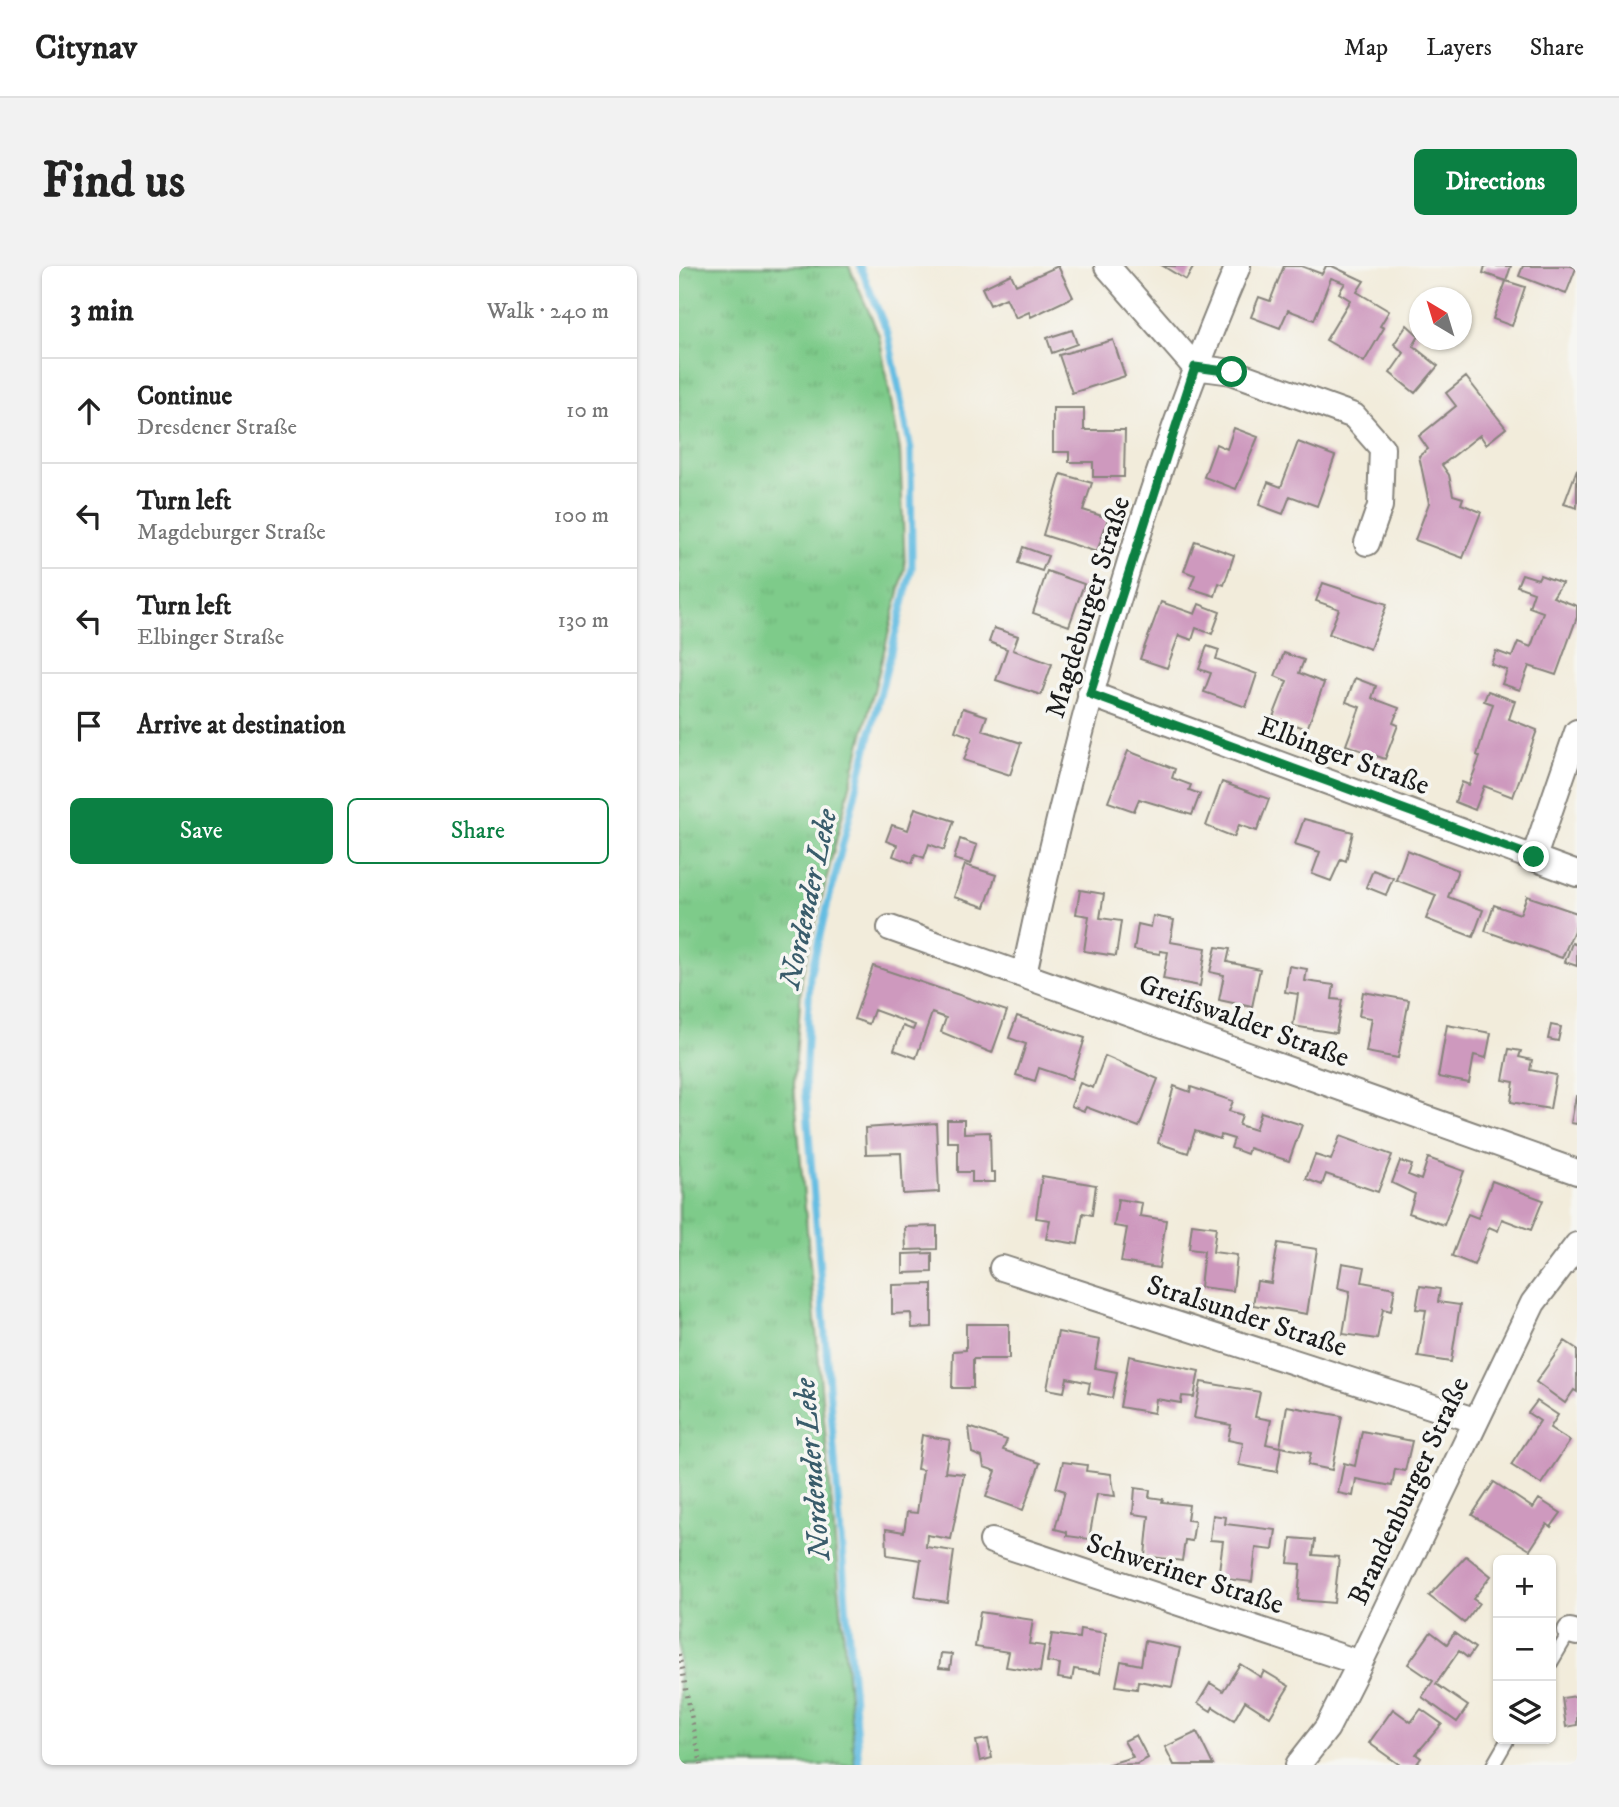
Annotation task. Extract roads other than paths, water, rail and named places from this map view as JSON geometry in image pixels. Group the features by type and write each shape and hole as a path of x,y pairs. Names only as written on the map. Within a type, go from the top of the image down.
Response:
{"street":[{"path":"1107,266 1195,367 1232,372 1354,416 1382,448 1380,506 1367,543"},
{"name":"Magdeburger Straße","path":"1024,974 1054,830 1090,694 1195,367 1238,266"},
{"name":"Elbinger Straße","path":"1090,694 1577,874"},
{"path":"1534,857 1577,732"},
{"name":"Greifswalder Straße","path":"890,928 1577,1172"},
{"name":"Brandenburger Straße","path":"1298,1765 1327,1728 1533,1303 1577,1245"},
{"name":"Stralsunder Straße","path":"1002,1268 1474,1420"},
{"name":"Schweriner Straße","path":"992,1541 1360,1663"}],"lane":[{"path":"1556,1656 1573,1632"},
{"path":"1493,1765 1505,1744"}],"waterway":[{"name":"Nordender Leke","path":"859,1765 805,1083 810,975 912,568 911,450 888,334 860,266"}]}
